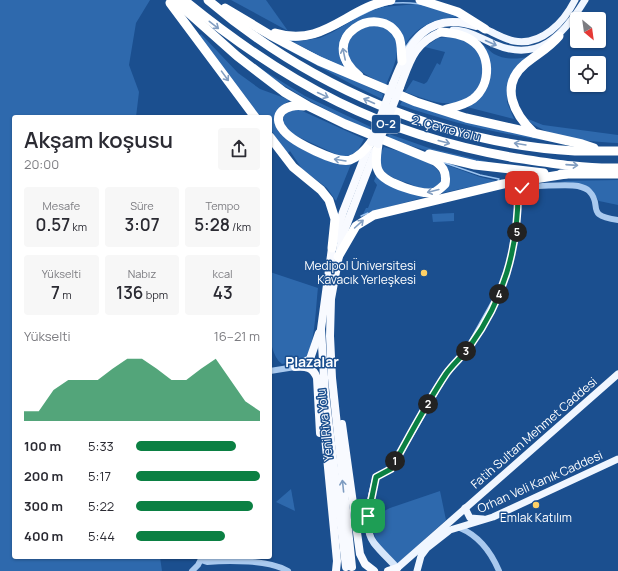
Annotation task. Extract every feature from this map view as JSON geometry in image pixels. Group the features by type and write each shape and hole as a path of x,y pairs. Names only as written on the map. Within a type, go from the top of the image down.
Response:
{"highway":[{"path":"168,0 254,115"},
{"path":"174,0 237,56 284,92 308,106 366,133 412,150 435,161 443,168 446,178 441,189 436,192 424,192 387,180 379,173 374,143"},
{"name":"2. Çevre Yolu","path":"184,0 231,38 296,80 378,121 436,140 506,156 556,164 618,168"},
{"name":"2. Çevre Yolu","path":"208,0 285,57 334,84 396,112 465,133 513,143 576,151 618,151"},
{"path":"212,0 294,48 368,83 416,102 466,118 582,144 601,151"},
{"path":"255,25 284,36 307,37 326,30 370,5 391,0"},
{"path":"420,0 458,12 485,29"},
{"path":"368,83 353,72 344,57 344,40 347,34 355,26 371,20 386,23 391,26 400,41 402,61"},
{"path":"332,248 342,212 361,166 374,143 396,85 402,61 413,41 422,32 435,25 450,22 461,22 485,29"},
{"path":"396,85 419,46 432,36 441,32 464,36 474,42 484,56 487,71 484,85 475,97 461,105 444,110"},
{"path":"534,133 524,124 516,111 512,99 512,86 518,73 525,64 549,47 558,36"},
{"path":"308,106 292,105 284,109 279,118 284,131 296,141 332,158 343,161 357,157 374,143"},
{"path":"272,140 293,167 321,190 329,200 334,219 332,248 321,329 325,393 323,420 335,531 337,570"},
{"name":"Yeni Riva Yolu","path":"325,393 349,567 331,354 331,300 343,234 374,143"},
{"path":"412,150 475,165 521,171 566,174 618,174"},
{"path":"338,257 356,226 374,215 488,187 566,174"},
{"path":"295,367 310,359 321,329"},
{"path":"331,354 360,554 361,571"},
{"path":"295,367 309,367 314,371 317,378 322,460 328,477"},
{"path":"360,554 365,564 374,571"},
{"path":"388,571 395,570"}],"main road":[{"path":"485,29 513,41 538,39 549,33 562,21 575,0"},
{"path":"441,32 458,30 499,46 521,51 541,46 558,36 585,0"},
{"name":"Fatih Sultan Mehmet Caddesi","path":"395,570 561,422 618,374"},
{"name":"Orhan Veli Kanık Caddesi","path":"417,569 421,556 428,548 450,530 493,518 618,459"},
{"path":"391,469 376,477 368,516 369,531 374,543 395,570"},
{"path":"465,508 470,518 481,520 493,518"},
{"path":"407,560 413,561 417,569"}],"street":[{"path":"391,469 446,374 470,345 498,295 509,266 516,234 519,188 578,186 588,190 593,196 595,209 598,215 618,220"},
{"path":"272,371 295,367"},
{"path":"472,533 473,524"},
{"path":"460,528 472,533 495,559 499,571"},
{"path":"194,569 206,559 217,562 260,564 281,568 288,571"}],"shaded area":[{"path":"0,0 150,0 136,23 129,65 139,92 136,115 12,115 12,559 160,559 162,571 0,571"},
{"path":"231,0 266,0 288,31"},
{"path":"418,4 436,8 459,17 443,19 428,24 416,32 405,45 397,31 386,23 373,19 361,21 350,27 342,37 339,51 344,68 293,42 320,38 363,14 382,7"},
{"path":"379,25 391,32 397,46 396,59 386,85 359,70 348,59 346,52 348,42 358,28"},
{"path":"201,34 238,73 260,89 290,100 280,107 277,121 277,129 287,140 306,151 335,163 342,165 351,164 336,201 327,188 302,169 290,151 287,154 272,132 272,115 257,115 199,36"},
{"path":"448,37 463,40 473,46 479,54 483,64 483,74 480,84 474,93 465,99 453,103 441,103 405,92 413,80 424,84 427,82 437,63 440,65 445,52 425,47 438,38"},
{"path":"478,42 494,54 502,57 516,59 529,57 509,81 507,102 514,119 467,107 484,93 490,78 488,61"},
{"path":"277,44 383,94 382,99 355,86"},
{"path":"253,64 305,96 371,127 369,131 295,92"},
{"path":"402,101 422,108 554,142 495,132 457,123 400,105"},
{"path":"298,109 364,139 358,150 351,155 342,157 292,134 283,122 283,119 287,112"},
{"path":"523,117 543,125 618,135 618,143 580,140 556,135 534,125"},
{"path":"389,134 429,148 510,167 495,166 448,157 387,138"},
{"path":"384,147 410,154 428,162 440,174 442,181 435,187 426,189 389,175 381,167 379,161"},
{"path":"444,164 480,177 497,181 442,193 449,183 447,168"},
{"path":"376,176 394,187 425,197 363,214 366,208 368,208 377,185 374,181"},
{"path":"618,180 618,205 599,201 587,188 559,181"},
{"path":"454,213 454,221 433,222 432,214"},
{"path":"272,273 318,288 313,337 308,355 302,360 282,364 276,357 272,347"},
{"path":"291,489 295,511 276,502"},
{"path":"440,491 446,520 397,564 378,543 372,525 372,517 390,508"}],"waterway":[{"path":"394,3 412,3 430,6 446,11 463,19 437,21 430,24 416,34 405,48 399,33 388,24 375,21 361,22 349,28 342,39 340,53 347,70 285,40 300,40 315,37 328,32 366,12 394,3"},
{"path":"442,162 480,175 499,179 498,181"},
{"path":"361,216 368,213"}],"place":[{"name":"Medipol Üniversitesi Kavacık Yerleşkesi","path":"424,273"},
{"name":"Emlak Katılım","path":"536,505"}],"district":[{"name":"Plazalar","path":"312,362"}],"route":[{"path":"368,516 376,477 391,469 446,374 470,345 498,295 514,248 518,218 518,192 519,188 522,188"}]}
